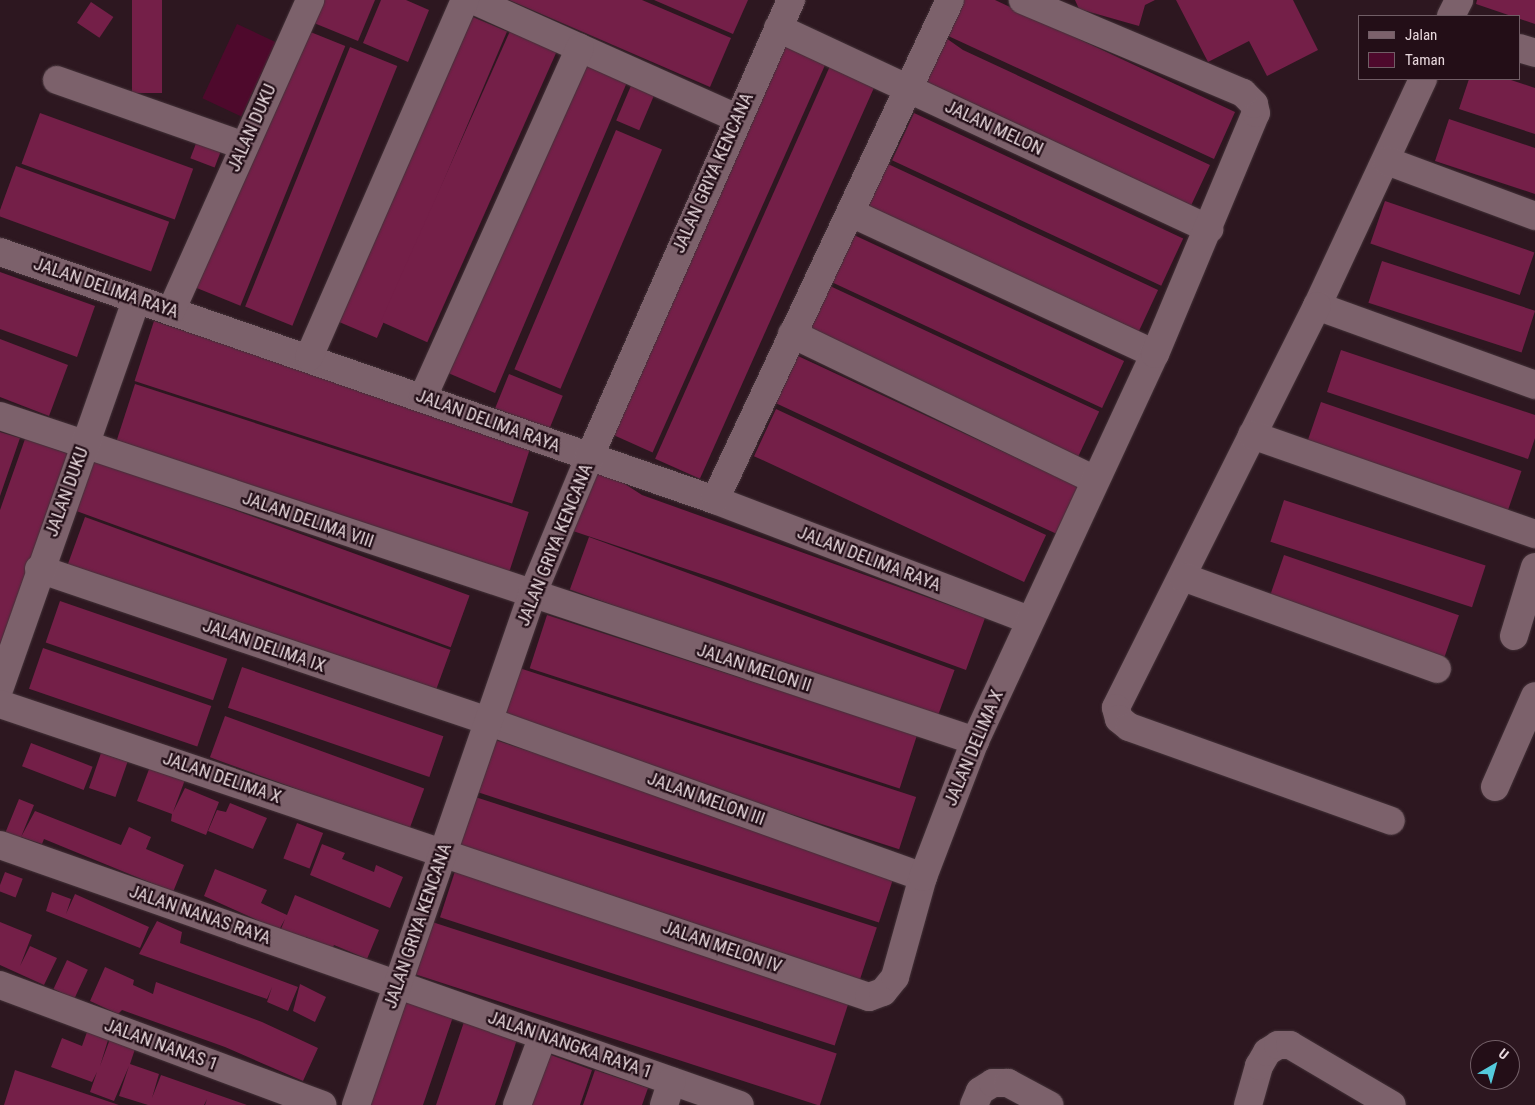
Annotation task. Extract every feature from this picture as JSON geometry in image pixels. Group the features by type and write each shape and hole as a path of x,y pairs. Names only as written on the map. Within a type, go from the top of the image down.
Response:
{"street":[{"name":"JALAN DUKU","path":"170,311 310,0"},
{"path":"309,357 465,0"},
{"path":"473,0 737,118"},
{"name":"JALAN GRIYA KENCANA","path":"356,1105 400,984 443,852 490,722 532,596 589,458 737,118 791,0"},
{"path":"715,500 950,0"},
{"name":"JALAN DELIMA X","path":"922,877 975,741 1155,354 1255,120 1254,104 1249,98 1023,0"},
{"path":"1452,15 1459,0"},
{"name":"JALAN MELON","path":"778,28 1209,229"},
{"path":"423,397 580,48"},
{"path":"1520,48 1535,53"},
{"path":"57,80 244,146"},
{"path":"1391,821 1129,727 1119,719 1116,708 1184,577 1252,435 1317,306 1387,161 1423,80"},
{"path":"1387,161 1535,216"},
{"path":"851,213 1155,354"},
{"name":"JALAN DELIMA RAYA","path":"0,252 309,357 589,458 715,500 1030,620"},
{"name":"JALAN DUKU","path":"0,687 39,569 137,299"},
{"path":"1317,306 1535,385"},
{"path":"792,334 1095,480"},
{"name":"JALAN DELIMA VIII","path":"0,416 532,596"},
{"path":"1252,435 1535,534"},
{"path":"1514,636 1535,567"},
{"name":"JALAN DELIMA IX","path":"39,569 490,722"},
{"path":"1184,577 1436,669"},
{"name":"JALAN MELON II","path":"532,596 975,741"},
{"path":"1495,787 1535,696"},
{"name":"JALAN DELIMA X","path":"0,704 443,852"},
{"name":"JALAN MELON III","path":"490,722 922,877"},
{"name":"JALAN NANAS RAYA","path":"0,845 400,984"},
{"name":"JALAN MELON IV","path":"443,852 868,997 883,992 894,977 922,877"},
{"name":"JALAN NANGKA RAYA 1","path":"400,984 543,1036 668,1093 740,1105"},
{"name":"JALAN NANAS 1","path":"0,985 322,1105"},
{"path":"517,1105 543,1036"},
{"path":"1248,1105 1259,1066 1267,1052 1278,1044 1290,1045 1392,1105"},
{"path":"974,1105 980,1091 994,1083 1008,1083 1049,1105"}],"green space":[{"path":"237,24 276,42 241,116 202,98"}],"building":[{"path":"132,0 162,0 162,93 132,93"},
{"path":"323,0 375,0 358,41 314,23"},
{"path":"381,0 406,0 429,10 408,62 363,43"},
{"path":"509,0 642,0 731,38 710,87"},
{"path":"654,0 748,0 733,34"},
{"path":"960,0 995,0 1235,112 1214,159 944,34"},
{"path":"1075,0 1155,0 1145,5 1139,26 1079,9"},
{"path":"1176,0 1293,0 1318,50 1267,76 1249,41 1208,62"},
{"path":"1477,0 1535,0 1535,24 1520,19 1520,15 1508,15 1476,4"},
{"path":"91,2 113,17 99,38 77,23"},
{"path":"461,12 507,32 377,338 331,319"},
{"path":"298,27 345,46 240,306 193,287"},
{"path":"510,31 557,52 427,342 381,322"},
{"path":"936,31 963,50 1210,165 1188,212 915,85"},
{"path":"776,40 826,62 653,452 602,430"},
{"path":"350,47 397,66 292,326 245,307"},
{"path":"581,60 628,80 495,393 448,373"},
{"path":"830,66 875,86 700,479 655,459"},
{"path":"1469,80 1511,80 1535,88 1535,134 1459,109"},
{"path":"633,81 656,91 639,130 616,121"},
{"path":"40,113 193,169 175,219 22,164"},
{"path":"914,113 1183,239 1161,286 892,160"},
{"path":"1449,119 1535,148 1535,194 1435,161"},
{"path":"616,130 662,150 560,389 514,369"},
{"path":"200,133 224,142 215,168 190,158"},
{"path":"888,164 1158,290 1137,336 866,210"},
{"path":"16,166 169,222 151,272 0,217 0,210"},
{"path":"1385,201 1534,252 1520,295 1370,244"},
{"path":"854,235 1124,361 1102,408 832,282"},
{"path":"1382,261 1535,311 1522,353 1368,303"},
{"path":"0,272 95,306 77,357 0,329"},
{"path":"830,286 1099,412 1077,459 808,333"},
{"path":"154,321 532,444 512,504 135,381"},
{"path":"0,339 68,365 49,416 0,397"},
{"path":"1341,350 1535,415 1535,438 1528,459 1327,392"},
{"path":"798,356 1083,489 1061,536 776,403"},
{"path":"509,374 563,396 549,430 495,408"},
{"path":"135,384 529,512 509,572 116,444"},
{"path":"1321,402 1521,471 1507,514 1306,445"},
{"path":"776,409 1046,535 1024,582 754,456"},
{"path":"0,432 20,438 0,496"},
{"path":"25,439 69,454 0,645 0,510"},
{"path":"89,457 470,596 451,647 70,509"},
{"path":"597,466 642,495 985,618 966,670 722,581 570,530"},
{"path":"1284,500 1486,566 1472,607 1270,542"},
{"path":"85,517 451,650 432,702 66,569"},
{"path":"589,537 955,670 935,723 570,590"},
{"path":"1284,555 1459,615 1445,657 1270,597"},
{"path":"60,601 227,659 213,700 46,643"},
{"path":"547,615 917,735 900,788 530,668"},
{"path":"43,648 211,706 197,747 29,689"},
{"path":"510,665 916,797 899,849 493,717"},
{"path":"242,667 443,736 429,777 228,708"},
{"path":"225,716 424,789 409,830 210,757"},
{"path":"486,737 896,870 879,922 469,789"},
{"path":"31,743 93,767 84,790 22,766"},
{"path":"101,753 127,762 115,797 89,788"},
{"path":"151,764 186,777 173,812 185,788 219,802 206,835 171,821 172,814 137,801"},
{"path":"466,794 877,927 860,981 449,847"},
{"path":"19,799 34,805 19,843 4,836"},
{"path":"230,803 267,818 253,849 208,831 217,810 226,812"},
{"path":"35,811 121,845 129,827 151,837 146,849 184,865 173,892 44,839 42,844 21,837"},
{"path":"297,823 323,833 310,869 283,858"},
{"path":"322,844 345,853 342,859 374,872 376,865 403,877 390,908 310,875"},
{"path":"457,865 852,993 835,1046 440,917"},
{"path":"215,869 267,890 261,903 287,915 295,895 379,930 367,959 334,945 332,949 306,937 304,944 279,934 285,919 279,930 204,896"},
{"path":"5,872 23,879 16,897 0,892 0,885"},
{"path":"52,892 71,899 66,914 75,894 149,927 140,948 46,911"},
{"path":"423,919 837,1053 820,1105 817,1105 406,971"},
{"path":"157,921 182,932 180,943 298,987 288,1011 267,1002 272,987 267,999 139,954"},
{"path":"0,922 32,935 20,966 30,946 57,958 44,985 0,965"},
{"path":"67,960 88,970 74,999 53,989"},
{"path":"105,967 134,980 133,985 153,994 156,982 262,1022 318,1048 303,1081 225,1047 122,1010 118,1014 90,1001"},
{"path":"300,984 326,997 315,1022 293,1011"},
{"path":"403,989 456,1008 423,1105 364,1105"},
{"path":"467,1013 520,1030 512,1055 495,1105 436,1105"},
{"path":"87,1032 108,1040 100,1066 110,1039 135,1049 130,1064 159,1074 152,1098 161,1075 247,1105 205,1105 207,1099 204,1105 148,1105 119,1096 129,1066 114,1101 90,1092 97,1072 92,1082 51,1067 62,1038 82,1046"},
{"path":"540,1051 592,1070 580,1105 521,1105"},
{"path":"15,1070 119,1105 4,1105"},
{"path":"595,1070 648,1088 642,1105 583,1105"}]}
